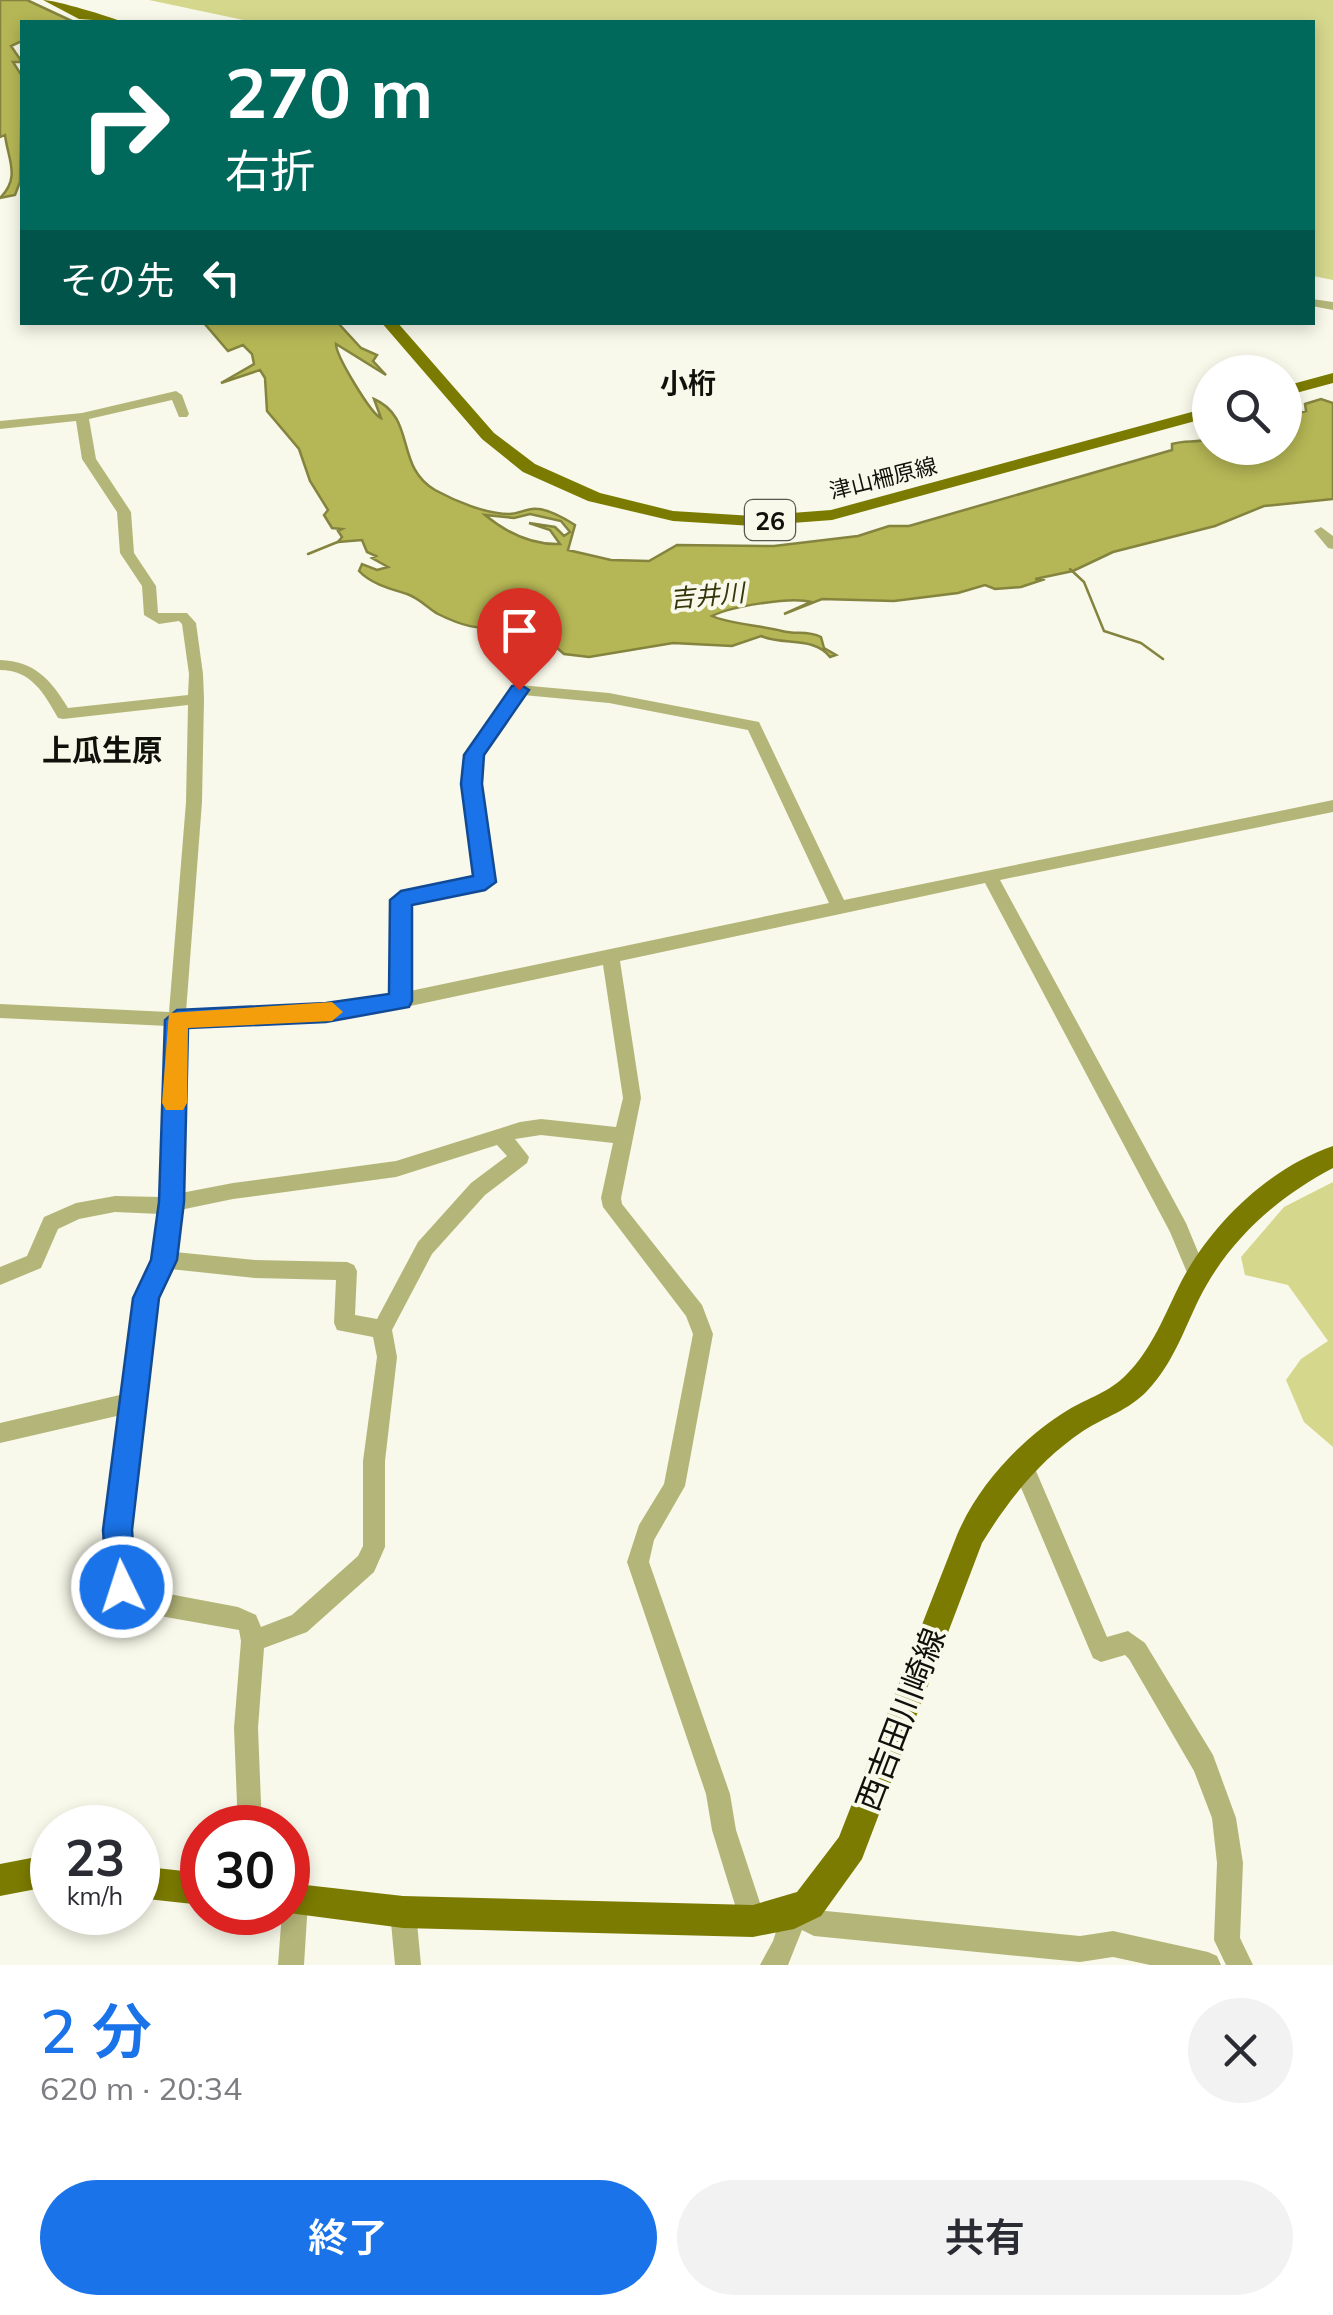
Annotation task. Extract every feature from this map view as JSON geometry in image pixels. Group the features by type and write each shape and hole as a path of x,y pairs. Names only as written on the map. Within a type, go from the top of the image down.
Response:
{"main road":[{"path":"48,0 72,12 107,20"},
{"name":"津山柵原線","path":"391,325 488,436 529,468 594,497 672,516 753,521 832,515 1192,417"},
{"path":"1302,386 1333,378"},
{"name":"西吉田川崎線","path":"794,1913 810,1904 852,1848 971,1535 995,1494 1022,1464 1062,1430 1126,1393 1175,1326 1198,1276 1270,1192 1333,1156"},
{"path":"0,1880 30,1874"},
{"path":"310,1902 403,1912 754,1922 794,1913"}],"street":[{"path":"0,425 82,418 176,395 183,414"},
{"path":"82,418 89,460 124,512 127,553 149,586 151,616 182,616 189,623 196,699 194,802 177,1020 172,1202 164,1260 146,1298 118,1530 122,1587 126,1598 238,1618 248,1624 253,1642 246,1728 249,1805"},
{"path":"1321,531 1333,546"},
{"path":"0,665 28,670 52,694 63,714 196,699"},
{"path":"401,1001 401,900 485,882 472,784 474,755 519,690 609,698 754,726 839,907"},
{"path":"0,1011 177,1020 326,1012 401,1001 1333,806"},
{"path":"990,876 1179,1229 1198,1276"},
{"path":"611,957 632,1098 610,1198 694,1311 704,1334 674,1486 639,1542 638,1562 718,1794 724,1830 754,1922"},
{"path":"0,1276 34,1262 51,1223 64,1214 115,1204 154,1207 418,1166 500,1135 541,1127 624,1136"},
{"path":"253,1642 299,1624 358,1573 374,1548 374,1460 387,1357 382,1329 424,1248 478,1189 520,1157 500,1135"},
{"path":"164,1260 255,1270 346,1271 344,1323 382,1329"},
{"path":"0,1433 134,1402"},
{"path":"1022,1464 1102,1650 1128,1643 1137,1652 1204,1764 1224,1818 1230,1862 1227,1940 1240,1965"},
{"path":"403,1912 408,1965"},
{"path":"773,1965 784,1947 794,1913 814,1922 1086,1957 1114,1944 1208,1965"},
{"path":"291,1935 291,1965"}],"green space":[{"path":"149,0 1333,0 1333,280 1315,276 1315,20 244,20"},
{"path":"1333,1182 1333,1447 1304,1422 1286,1380 1301,1359 1328,1341 1288,1285 1245,1275 1241,1257 1284,1207"}],"water":[{"path":"0,0 27,0 70,20 20,20 20,42 11,46 20,59 13,62 20,73 20,182 15,195 0,198 12,175 5,135 0,137"},
{"name":"吉井川","path":"206,325 340,325 361,348 377,355 373,361 386,375 336,344 348,372 376,414 381,418 374,399 396,418 422,480 443,494 481,509 509,514 537,509 555,514 575,525 568,550 611,560 649,561 677,545 774,546 909,526 1172,450 1172,444 1177,443 1192,442 1192,465 1302,465 1302,412 1306,411 1305,404 1321,399 1333,403 1333,499 1264,506 1215,526 1113,552 1073,571 1035,579 1045,579 1021,587 995,589 985,585 958,593 894,601 822,599 784,614 811,602 776,601 712,616 816,635 821,637 824,648 836,655 830,657 816,646 761,636 732,646 673,643 589,657 564,654 548,640 546,647 527,652 522,646 508,645 514,634 502,627 478,628 454,621 411,596 375,583 359,571 362,564 377,570 388,567 372,558 376,556 367,552 362,540 338,542 342,537 338,531 342,529 332,528 324,515 328,510 310,481 299,449 267,411 265,378 260,370 221,383 254,364 252,354 243,345 228,351","holes":["530,514 561,521 570,532 564,536 555,527 529,523 550,530 560,544 521,537 485,515 514,518"]}],"waterway":[{"path":"308,554 340,541"},
{"path":"1070,569 1084,582 1104,631 1141,643 1163,659"}],"slow traffic":[{"path":"174,1103 177,1020 332,1012"}],"district":[{"name":"小桁","path":"688,382"},
{"name":"上瓜生原","path":"102,750"}],"route":[{"path":"122,1587 118,1530 127,1442 146,1298 164,1260 172,1202 177,1020 326,1012 401,1001 401,900 485,882 472,784 474,755 519,690"}]}
